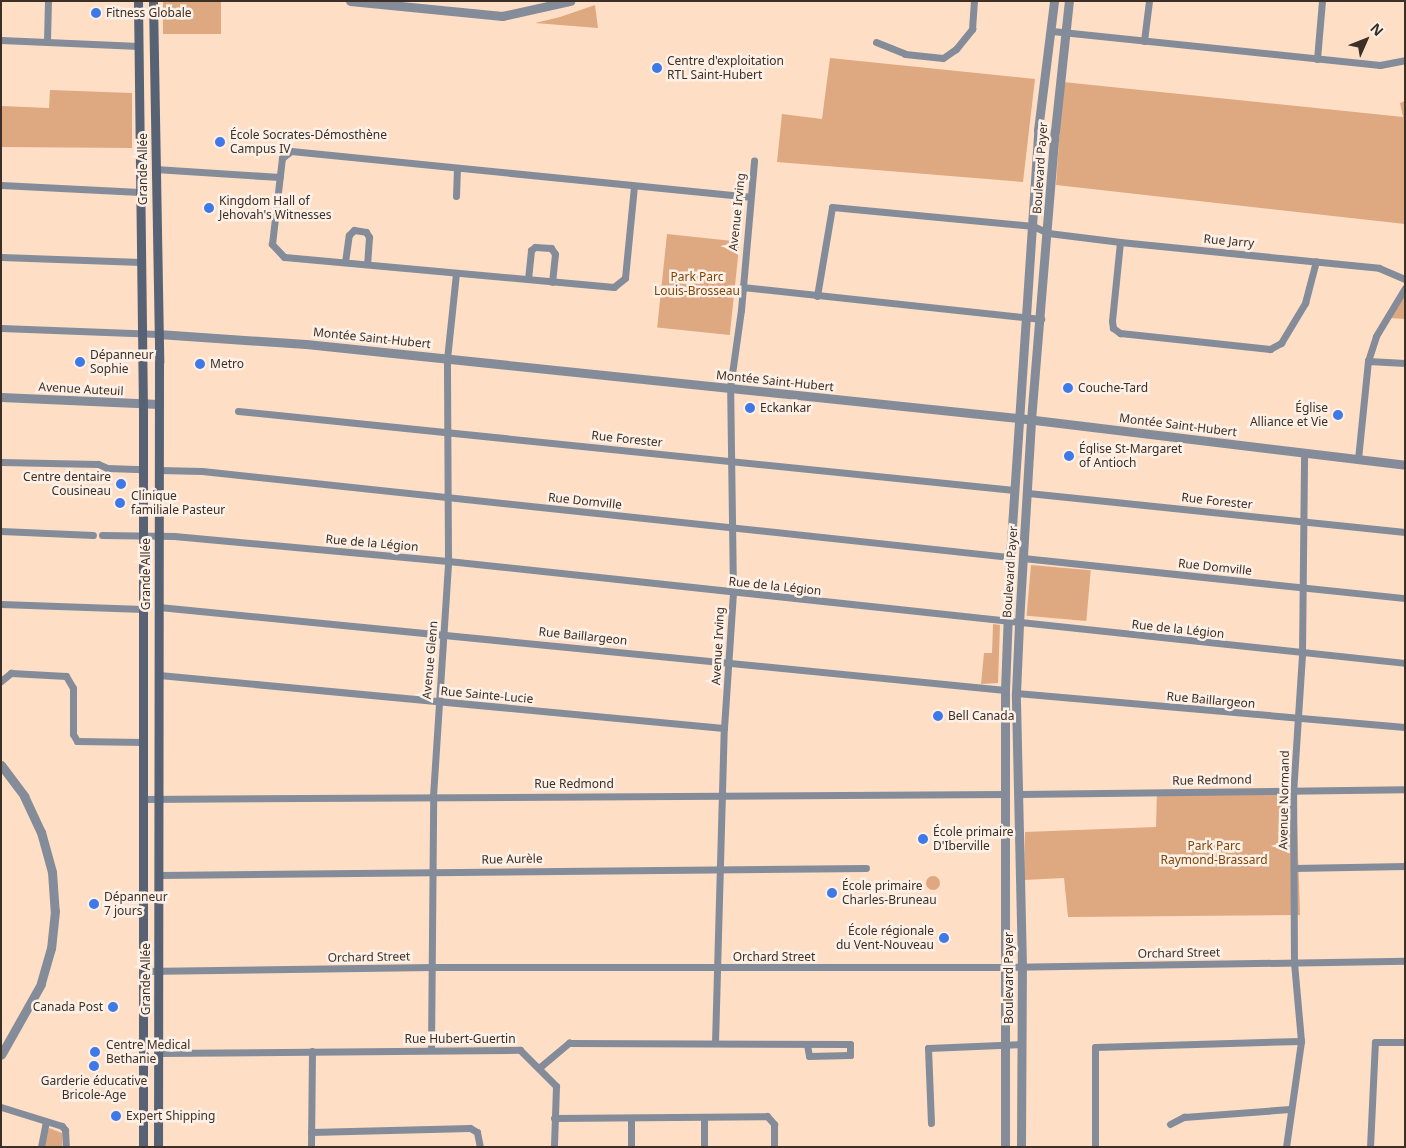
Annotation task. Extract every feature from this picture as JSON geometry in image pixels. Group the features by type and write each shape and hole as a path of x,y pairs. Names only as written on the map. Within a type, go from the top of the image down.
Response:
{"main road":[{"name":"Grande Allée","path":"138,1 143,404 143,1147"},
{"name":"Grande Allée","path":"153,1 159,404 158,1147"}],"street":[{"path":"47,41 48,1"},
{"path":"350,1 445,6 502,16 570,1"},
{"path":"876,42 905,54 943,58 956,49 972,28 974,1"},
{"name":"Boulevard Payer","path":"1005,1147 1007,968 1005,690 1010,557 1038,130 1052,31 1054,1"},
{"name":"Boulevard Payer","path":"1021,1147 1022,966 1016,694 1031,420 1041,319 1055,131 1069,1"},
{"path":"1144,41 1149,1"},
{"path":"1317,59 1322,1"},
{"path":"1052,31 1380,65 1405,60"},
{"path":"1,40 139,46"},
{"path":"634,186 625,278 614,287 284,257 272,244 282,158 291,151 457,170 634,186 750,197"},
{"name":"Avenue Irving","path":"715,1043 722,868 724,728 730,662 733,594 730,388 754,161"},
{"path":"155,169 280,177"},
{"path":"456,196 457,170"},
{"path":"1,185 140,192"},
{"name":"Rue Jarry","path":"817,296 832,207 1033,226 1048,233 1120,242 1379,268 1405,279"},
{"path":"346,262 349,235 354,230 366,232 370,237 367,264"},
{"path":"1120,242 1112,321 1113,328 1120,333 1270,349 1281,343 1305,303 1316,261"},
{"path":"528,279 531,250 535,247 551,248 554,254 552,282"},
{"path":"1,257 141,262"},
{"name":"Avenue Glenn","path":"431,1050 433,796 437,701 448,561 447,359 456,273"},
{"path":"742,287 1026,319 1041,319"},
{"path":"1358,459 1368,361 1376,336 1405,288"},
{"name":"Montée Saint-Hubert","path":"1,328 142,333 306,344 1018,418 1405,465"},
{"path":"1368,361 1405,363"},
{"name":"Avenue Auteuil","path":"1,397 159,404"},
{"name":"Rue Forester","path":"238,411 1014,490"},
{"name":"Avenue Normand","path":"1286,1147 1301,1041 1294,963 1293,791 1302,654 1304,453"},
{"path":"1,462 98,464 107,468 143,469"},
{"name":"Rue Domville","path":"159,470 202,471 1010,557"},
{"name":"Rue Forester","path":"1028,493 1405,532"},
{"path":"1,530 93,534"},
{"name":"Rue de la Légion","path":"102,535 159,535 448,561 733,594 1008,620 1019,623 1302,654 1405,663"},
{"name":"Rue Domville","path":"1023,558 1405,598"},
{"path":"1,604 143,609"},
{"name":"Rue Baillargeon","path":"159,607 1005,690"},
{"path":"1,681 11,673 66,676 73,688 73,734 77,741 143,742"},
{"name":"Rue Sainte-Lucie","path":"158,675 724,728"},
{"name":"Rue Baillargeon","path":"1016,694 1299,720 1405,726"},
{"path":"1,765 24,796 39,826 52,872 55,904 52,940 42,980 29,1010 1,1055"},
{"name":"Rue Redmond","path":"1019,794 1405,789"},
{"name":"Rue Redmond","path":"143,799 1005,794"},
{"path":"1294,868 1405,866"},
{"name":"Rue Aurèle","path":"159,875 866,868"},
{"name":"Orchard Street","path":"143,971 432,967 1007,968 1022,966 1405,961"},
{"path":"1095,1147 1095,1047 1301,1041"},
{"path":"1370,1147 1376,1042 1405,1042"},
{"path":"540,1067 569,1043 850,1044 850,1055 809,1056 807,1045"},
{"path":"930,1123 928,1048 1022,1044"},
{"name":"Rue Hubert-Guertin","path":"158,1054 520,1050 540,1067 556,1086 554,1147"},
{"path":"312,1051 312,1147"},
{"path":"1,1108 46,1120 64,1128 66,1147"},
{"path":"1170,1124 1184,1117 1290,1109"},
{"path":"554,1118 767,1116 774,1124 774,1147"},
{"path":"704,1117 704,1147"},
{"path":"631,1118 631,1147"},
{"path":"41,1147 46,1120"},
{"path":"311,1132 470,1128 477,1132 480,1147"}],"green space":[{"path":"163,1 221,1 221,34 163,34"},
{"path":"595,5 598,28 535,23 560,17"},
{"path":"830,58 1035,79 1023,182 777,162 782,114 822,119"},
{"path":"1063,82 1403,117 1400,103 1405,101 1405,224 1056,185"},
{"path":"50,90 132,93 132,148 1,147 1,106 49,108"},
{"name":"Park Parc Louis-Brosseau","path":"667,234 740,242 730,335 657,327"},
{"path":"1405,291 1405,319 1389,318"},
{"path":"1031,565 1091,570 1086,621 1027,616"},
{"path":"993,624 1000,625 998,683 981,684 984,653 992,653"},
{"name":"Park Parc Raymond-Brassard","path":"1157,790 1296,790 1300,915 1068,917 1064,878 1024,880 1025,832 1156,827"},
{"path":"930,876 936,876 940,883 936,890 930,890 926,886 926,880"},
{"path":"49,1128 62,1133 62,1147 44,1147"}],"place":[{"name":"Fitness Globale","path":"96,13"},
{"name":"Centre d'exploitation RTL Saint-Hubert","path":"657,68"},
{"name":"École Socrates-Démosthène Campus IV","path":"220,142"},
{"name":"Kingdom Hall of Jehovah's Witnesses","path":"209,208"},
{"name":"Dépanneur Sophie","path":"80,362"},
{"name":"Metro","path":"200,364"},
{"name":"Couche-Tard","path":"1068,388"},
{"name":"Eckankar","path":"750,408"},
{"name":"Église Alliance et Vie","path":"1338,415"},
{"name":"Église St-Margaret of Antioch","path":"1069,456"},
{"name":"Centre dentaire Cousineau","path":"121,484"},
{"name":"Clinique familiale Pasteur","path":"120,503"},
{"name":"Bell Canada","path":"938,716"},
{"name":"École primaire D'Iberville","path":"923,839"},
{"name":"École primaire Charles-Bruneau","path":"832,893"},
{"name":"Dépanneur 7 jours","path":"94,904"},
{"name":"École régionale du Vent-Nouveau","path":"944,938"},
{"name":"Canada Post","path":"113,1007"},
{"name":"Centre Medical Bethanie","path":"95,1052"},
{"name":"Garderie éducative Bricole-Age","path":"94,1066"},
{"name":"Expert Shipping","path":"116,1116"}]}
